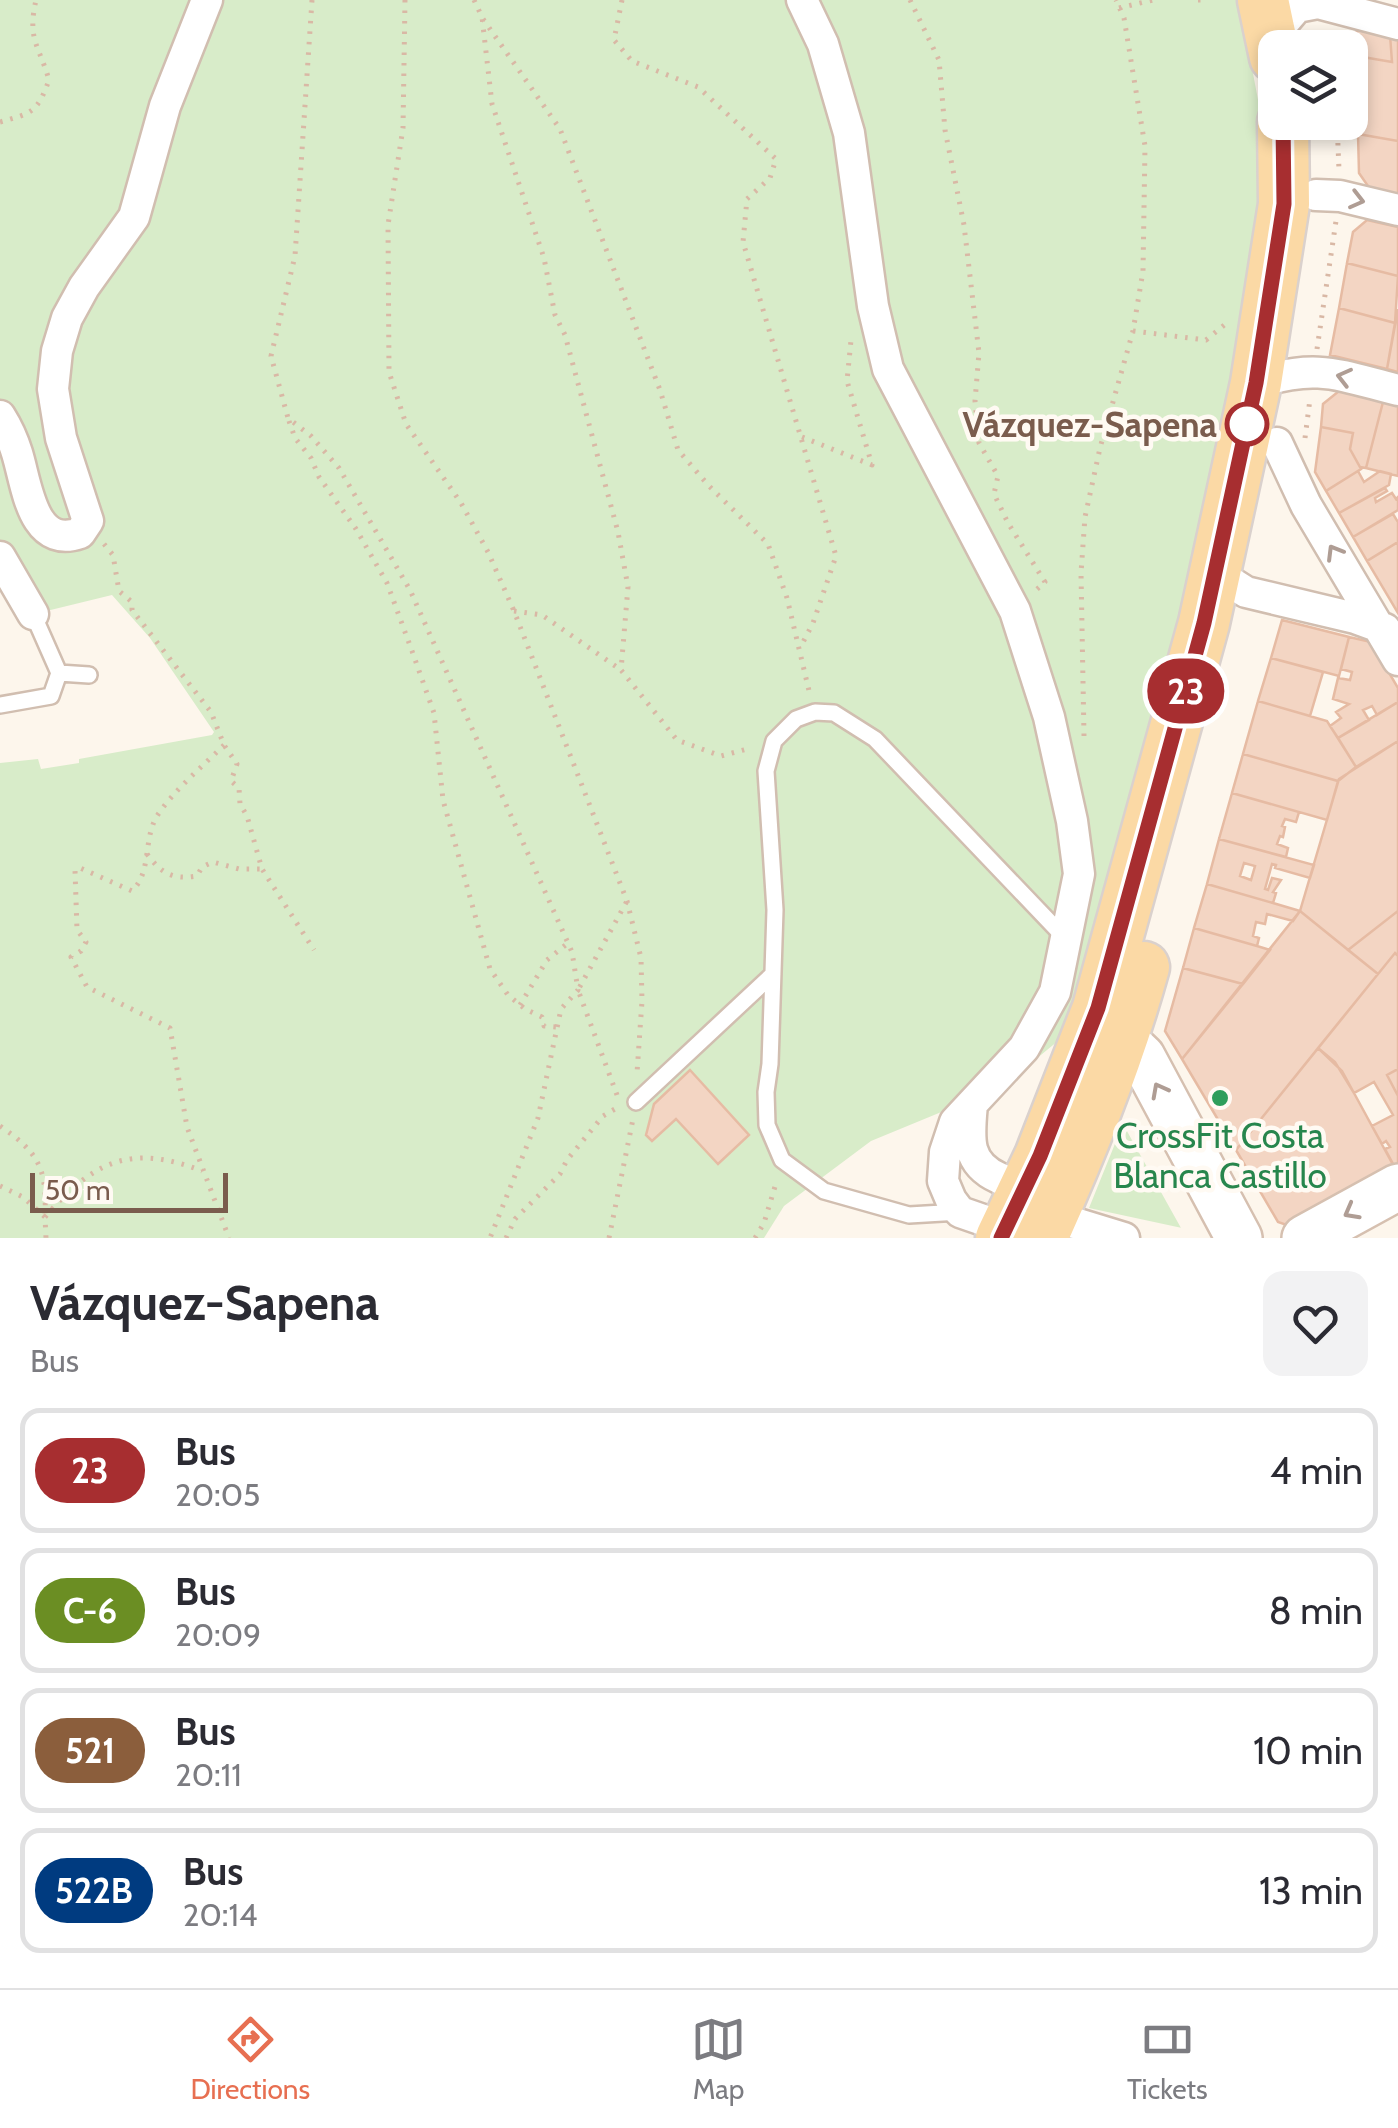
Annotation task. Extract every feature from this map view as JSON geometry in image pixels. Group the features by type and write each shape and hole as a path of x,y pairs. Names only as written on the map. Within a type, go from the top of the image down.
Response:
{"main road":[{"path":"1014,1220 1098,1008 1231,582 1290,446 1283,140"},
{"path":"1014,1220 1124,1040 1231,582 1286,375 1328,195 1319,140"}],"street":[{"path":"99,536 61,438 53,388 57,352 84,287 134,217 165,106 207,0"},
{"path":"802,0 823,44 849,133 873,306 888,369 1015,611 1049,717 1072,821 1079,874 1055,992 1024,1048 955,1122 945,1152 942,1181 950,1200 1014,1220 1124,1238"},
{"path":"1285,25 1318,4 1398,24"},
{"path":"1328,195 1398,210"},
{"path":"1286,375 1398,390"},
{"path":"0,416 16,449 31,507 45,529 56,536 99,536"},
{"path":"1290,446 1306,505 1388,629 1398,660"},
{"path":"0,557 32,614"},
{"path":"1231,582 1388,629"},
{"path":"1077,1064 1124,1040 1142,1058 1239,1238"},
{"path":"972,1101 972,1158 1014,1220"},
{"path":"1305,1238 1398,1187"}],"lane":[{"path":"0,705 51,696 58,673 32,614"},
{"path":"58,673 89,676"},
{"path":"1014,1220 909,1215 824,1191 782,1160 767,1125 766,1092 775,910 766,771 774,742 796,720 815,712 834,713 875,739 1068,941"},
{"path":"636,1102 773,974"}],"path":[{"path":"0,122 24,116 40,106 49,80 36,54 30,22 36,0"},
{"path":"312,0 296,256 270,356 295,438 312,458 319,478 356,529 387,583 434,712 442,800 490,968 508,995 542,1017 544,1026 557,1027"},
{"path":"406,0 403,128 388,225 389,372 406,424 488,552 627,901 641,958 642,1000 636,1102 609,1238"},
{"path":"474,0 560,129 660,390 678,450 768,544 787,598 815,712"},
{"path":"622,0 614,40 632,61 698,87 776,160 770,178 747,199 743,242 836,556 814,623 798,650"},
{"path":"910,0 939,60 945,130 964,225 979,353 975,402 979,442 998,476 994,494 1044,582 1015,611"},
{"path":"1084,738 1081,573 1085,517 1133,332 1143,271 1145,146 1124,18 1116,0"},
{"path":"1119,8 1152,0"},
{"path":"482,17 492,104 544,258 555,315 565,335 618,532 628,587 621,670"},
{"path":"1290,446 1286,375 1328,195 1335,140"},
{"path":"1133,332 1206,340 1233,319"},
{"path":"801,436 872,466 847,381 852,327"},
{"path":"288,418 340,468 410,590 568,942 578,990 617,1095 636,1102"},
{"path":"99,536 113,556 119,591 132,602 132,610 211,712 224,745 237,764 232,781 239,788 240,804 262,869 314,950"},
{"path":"514,611 542,615 621,670 677,740 721,756 774,742"},
{"path":"224,745 158,816 148,838 139,884 132,891 80,868 75,870 76,930 86,942 71,957 87,987 170,1028 186,1127 229,1238"},
{"path":"147,854 159,870 172,877 197,876 202,867 213,862 240,869 262,869"},
{"path":"490,1238 538,1118 561,1009 578,990 627,901"},
{"path":"520,1005 548,960 568,942"},
{"path":"506,1238 516,1219 560,1174 603,1116 636,1102"},
{"path":"0,1126 23,1142 47,1182 46,1238"},
{"path":"45,1217 70,1188 112,1161 138,1156 173,1160 202,1171"},
{"path":"755,1238 764,1224 782,1160"},
{"path":"0,1186 24,1197 45,1217"}],"green space":[{"path":"0,0 1239,0 1258,100 1258,140 1262,140 1249,342 1195,597 1064,1036 1002,1087 871,1141 784,1206 764,1238 0,1238 0,763 38,759 41,769 214,732 150,638 112,595 26,616 0,585"},
{"path":"1123,1124 1181,1228 1089,1208"}],"building":[{"path":"1363,27 1390,35 1392,62 1368,58 1368,30 1359,30"},
{"path":"1390,35 1398,37 1398,141 1368,136 1368,58 1392,62"},
{"path":"1368,136 1398,141 1398,196 1370,189 1359,173 1358,140 1368,140"},
{"path":"1367,220 1398,227 1398,276 1347,263 1353,232"},
{"path":"1347,263 1398,276 1395,323 1339,308"},
{"path":"1339,308 1395,323 1387,369 1330,355"},
{"path":"1398,309 1398,372 1387,369"},
{"path":"1339,391 1383,402 1366,468 1360,467 1350,449 1353,433 1321,427 1323,404"},
{"path":"1383,402 1398,406 1398,476 1366,468"},
{"path":"1321,427 1353,433 1350,449 1361,469 1326,491 1315,472"},
{"path":"1358,471 1364,482 1380,471 1391,474 1389,485 1339,513 1326,491"},
{"path":"1385,488 1387,491 1375,498 1376,502 1392,493 1398,497 1398,510 1353,537 1339,513"},
{"path":"1393,514 1398,522 1398,542 1367,561 1353,537"},
{"path":"1398,542 1398,613 1367,561"},
{"path":"1282,620 1349,637 1339,676 1271,658"},
{"path":"1349,637 1371,642 1398,688 1398,702 1377,715 1372,706 1363,710 1369,720 1338,738 1330,726 1341,718 1336,712 1349,704 1333,699 1338,678 1350,680 1352,672 1341,669"},
{"path":"1271,658 1323,672 1310,716 1258,701"},
{"path":"1258,701 1327,721 1356,767 1338,781 1243,754"},
{"path":"1398,702 1398,741 1356,767 1338,738"},
{"path":"1398,741 1398,911 1348,950 1300,911 1339,779"},
{"path":"1243,754 1338,781 1327,820 1232,793"},
{"path":"1232,793 1299,812 1296,822 1285,819 1282,826 1283,837 1277,844 1288,848 1286,857 1219,839"},
{"path":"1219,839 1314,865 1310,878 1272,864 1265,889 1268,890 1272,878 1281,880 1273,892 1273,903 1207,884","holes":["1244,863 1255,866 1251,880 1240,876"]},
{"path":"1207,884 1300,911 1293,921 1267,914 1265,924 1256,922 1253,936 1259,938 1257,946 1194,928"},
{"path":"1300,911 1378,974 1236,1150 1182,1059"},
{"path":"1398,911 1398,956 1395,953 1378,974 1348,950"},
{"path":"1194,928 1270,950 1243,984 1183,968"},
{"path":"1395,953 1398,1069 1387,1075 1398,1096 1398,1173 1385,1149 1390,1147 1386,1141 1382,1144 1372,1126 1393,1115 1374,1082 1354,1093 1335,1062 1318,1048"},
{"path":"1183,968 1243,984 1182,1059 1165,1031"},
{"path":"1318,1048 1342,1071 1398,1174 1298,1229 1278,1222 1236,1150"},
{"path":"1398,1069 1398,1096 1387,1075"},
{"path":"690,1070 749,1135 718,1164 676,1119 652,1141 646,1135 654,1104"}],"bus line":[{"name":"23","path":"1001,1238 1040,1156 1098,1008 1204,623 1256,383 1284,204 1283,140"}],"place":[{"name":"Vázquez-Sapena","path":"1247,424"},
{"name":"CrossFit Costa Blanca Castillo","path":"1220,1098"}]}
